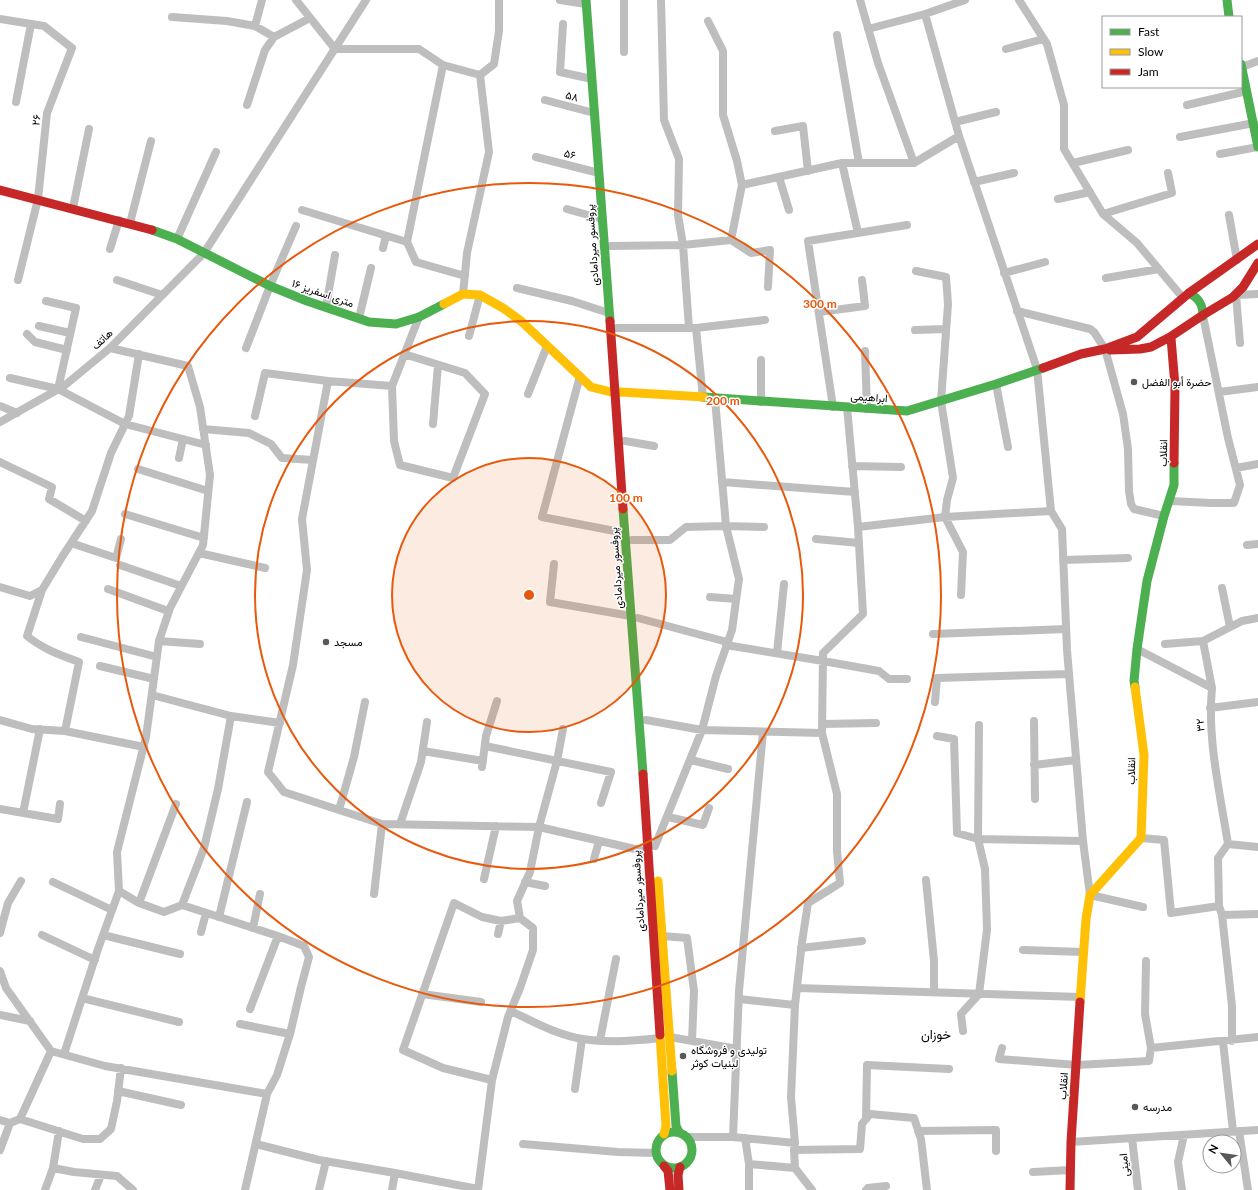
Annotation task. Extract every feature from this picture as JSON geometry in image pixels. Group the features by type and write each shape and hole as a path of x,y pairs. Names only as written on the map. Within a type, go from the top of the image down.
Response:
{"main road":[{"path":"1227,0 1229,16"},
{"name":"پروفسور میردامادی","path":"588,1 594,113 609,313 625,441 632,540 635,617 652,849 660,1038 666,1126 664,1134"},
{"name":"پروفسور میردامادی","path":"588,1 611,246 617,328 618,393 625,533 635,617"},
{"path":"1242,65 1258,147"},
{"name":"۱۶ متری اسفریز","path":"0,190 153,230 177,239 270,286 307,302 369,322 396,324 419,317 463,294"},
{"path":"1105,350 1141,335 1186,296 1258,244"},
{"path":"1105,350 1129,351 1142,349 1155,346 1171,338 1236,295 1244,286 1258,263"},
{"path":"463,294 480,295 503,308 521,321 591,387 618,393"},
{"path":"1186,296 1194,296 1202,304 1203,316"},
{"name":"انقلاب","path":"1141,838 1144,755 1134,681 1147,581 1164,516 1174,485 1175,386 1171,338"},
{"name":"ابراهیمی","path":"618,393 907,411 996,384 1081,354 1105,350"},
{"path":"1090,895 1141,838"},
{"name":"پروفسور میردامادی","path":"652,849 662,936 676,1126 679,1132"},
{"name":"انقلاب","path":"1070,1190 1071,1142 1076,1065 1086,919 1090,895"},
{"path":"664,1166 674,1168 680,1167 689,1160 692,1154 692,1148 687,1137 679,1132 664,1134 657,1143 656,1153 658,1160 668,1171 670,1190"},
{"path":"679,1190 678,1175 680,1167"}],"street":[{"path":"255,26 262,0"},
{"path":"296,0 335,49 419,49 442,65 480,75"},
{"name":"هاتف","path":"0,422 64,386 110,348 204,253 366,0"},
{"path":"480,75 494,64 499,31 499,0"},
{"path":"560,0 588,1"},
{"path":"624,0 624,52"},
{"path":"661,0 664,120 679,159 678,215 703,398"},
{"path":"860,0 878,63 914,163"},
{"path":"868,29 925,14 965,0"},
{"path":"1019,0 1047,44 1064,105 1064,149 1103,214 1137,243 1159,269 1186,296"},
{"path":"925,14 959,136 1037,369 1052,511 1062,529 1069,674 1083,841 1090,895 1143,907"},
{"path":"172,17 227,21 255,26 274,37"},
{"path":"247,105 265,50 274,37 310,18"},
{"path":"0,19 31,24 16,102"},
{"path":"708,21 723,51 723,115 737,161 742,185 731,240"},
{"name":"۲۶","path":"18,280 38,199 47,114 72,48 44,26 31,24"},
{"path":"563,24 560,72 592,78"},
{"path":"837,35 859,163"},
{"path":"1006,49 1043,39"},
{"path":"1242,65 1258,61"},
{"path":"442,65 407,242 416,262 465,276"},
{"path":"463,294 468,254 489,152 480,75"},
{"path":"1187,105 1247,91"},
{"name":"۵۸","path":"544,100 594,113"},
{"path":"955,122 996,112"},
{"path":"1180,137 1254,123"},
{"path":"775,131 803,126 808,171"},
{"path":"73,208 89,129"},
{"path":"742,185 842,163 914,163 959,136"},
{"path":"130,223 151,141"},
{"path":"1220,154 1258,147"},
{"path":"1073,163 1128,150"},
{"path":"177,239 216,152"},
{"name":"۵۶","path":"536,157 599,173"},
{"path":"842,163 858,233"},
{"path":"974,182 1014,173"},
{"path":"1103,214 1172,193 1168,173"},
{"path":"779,177 789,210"},
{"path":"1058,199 1090,192"},
{"path":"567,209 602,219"},
{"path":"302,210 407,242"},
{"path":"1229,215 1237,260"},
{"path":"110,249 119,220"},
{"path":"833,406 808,241 907,225"},
{"path":"246,348 270,286 296,226"},
{"path":"383,248 386,236"},
{"path":"611,246 683,245 731,240 751,253 770,250 768,287"},
{"path":"326,307 335,255"},
{"path":"1004,273 1045,262"},
{"path":"359,318 371,268"},
{"path":"1106,278 1159,269"},
{"path":"916,272 946,277 948,304 940,401 953,478 947,500 945,518 963,552 961,594"},
{"path":"117,280 162,295"},
{"path":"819,312 865,306 862,280"},
{"path":"518,288 572,301 609,313"},
{"path":"1240,343 1236,295 1258,294"},
{"path":"469,336 480,295"},
{"path":"46,301 76,308 58,389"},
{"path":"1017,311 1090,329 1094,332 1105,350 1124,421 1128,449 1129,491 1131,504 1134,509 1164,516"},
{"path":"1170,501 1234,503 1240,484 1203,316"},
{"path":"404,354 465,373 485,394 453,478 400,465 394,441 392,386 404,354 419,317"},
{"path":"617,328 693,328 764,320"},
{"path":"39,326 70,333"},
{"path":"915,330 946,330"},
{"path":"27,334 35,342 67,350"},
{"path":"528,394 547,346"},
{"path":"64,1054 119,891 117,852 144,747 160,640 168,611 203,545 210,475 200,407 188,366 110,348"},
{"path":"865,351 868,409"},
{"path":"65,731 79,662 58,655 38,645 28,636 42,590 92,511 111,453 129,416 139,354"},
{"path":"761,360 761,402"},
{"path":"433,424 438,365"},
{"path":"255,416 265,372 328,381 392,386"},
{"path":"580,376 542,518 625,533"},
{"path":"10,378 58,389 125,424 206,445"},
{"path":"328,381 302,519 307,570 293,665 268,772 284,792 382,824 539,827 599,841 652,849 668,816 702,730 716,676 732,630 739,579 726,526 715,399"},
{"path":"996,384 1008,447"},
{"path":"1219,392 1258,387"},
{"path":"0,406 17,413"},
{"path":"812,1190 795,1168 791,1097 795,1005 801,948 808,903 840,883 837,851 837,794 822,733 823,653 863,614 858,527 847,407"},
{"path":"203,428 249,433 271,444 282,458 313,460"},
{"path":"179,458 183,439"},
{"path":"625,441 654,446"},
{"path":"0,462 52,487 49,499 86,521"},
{"path":"1236,468 1258,464"},
{"path":"852,466 901,467"},
{"path":"138,469 208,491"},
{"path":"722,482 855,492"},
{"path":"858,527 945,518 1052,511"},
{"path":"125,514 204,538"},
{"path":"632,540 670,540 686,527 726,526 764,528"},
{"path":"71,543 116,558 121,539"},
{"path":"816,539 859,543"},
{"path":"1247,545 1258,544"},
{"path":"199,553 265,568"},
{"path":"1063,560 1128,558"},
{"path":"554,564 550,602 635,617 727,644 878,671 889,678 907,679"},
{"path":"120,565 181,586"},
{"path":"777,653 784,584"},
{"path":"0,587 30,596 42,590"},
{"path":"1222,588 1230,627"},
{"path":"108,589 168,611"},
{"path":"710,597 736,599"},
{"path":"1165,644 1204,641 1242,621 1258,618"},
{"path":"933,634 1066,629"},
{"path":"81,637 157,657"},
{"path":"160,640 200,644"},
{"name":"۳۲","path":"1204,641 1212,688 1210,708 1215,763 1228,844"},
{"path":"1137,649 1212,688"},
{"path":"100,666 154,679"},
{"path":"935,702 937,678 1069,674"},
{"path":"152,695 231,716 280,723"},
{"path":"339,810 354,757 365,702"},
{"path":"423,752 482,764 486,736 498,702"},
{"path":"1210,708 1258,702"},
{"path":"182,905 204,848 218,789 231,716"},
{"path":"0,720 32,729 65,731 144,747"},
{"path":"642,720 702,730 822,733"},
{"path":"1034,721 1035,799"},
{"path":"400,824 421,762 428,722"},
{"path":"822,724 876,723"},
{"path":"963,1031 961,1014 979,994 987,930 985,869 978,839 979,725"},
{"path":"23,813 40,729"},
{"path":"256,1144 326,1161 478,1190 492,1080 511,1011 533,950 533,928 520,918 517,901 530,872 539,827 557,761 563,729"},
{"path":"733,1137 739,999 763,732"},
{"path":"937,736 954,739 957,833 978,839 1083,841"},
{"path":"485,746 611,772 601,803"},
{"path":"691,760 728,769"},
{"path":"1034,765 1076,760"},
{"path":"219,917 247,802"},
{"path":"0,809 58,819 60,804"},
{"path":"139,903 170,825 176,804"},
{"path":"668,816 703,826 709,808"},
{"path":"374,894 382,824"},
{"path":"484,880 496,826"},
{"path":"1141,838 1164,840 1171,913 1219,906"},
{"path":"594,860 599,841"},
{"path":"1232,1041 1232,1006 1222,915 1219,906 1218,858 1228,844 1258,847"},
{"path":"926,880 934,961 934,992"},
{"path":"0,933 8,903 21,881"},
{"path":"53,882 112,910"},
{"path":"525,882 545,886"},
{"path":"119,891 139,903 164,912 182,905 278,936 304,946 309,957 290,1034 277,1075 267,1094 245,1190"},
{"path":"253,928 260,894"},
{"path":"492,1080 443,1068 403,1050 454,903 482,917 501,921 520,918"},
{"path":"201,932 206,913"},
{"path":"1222,915 1258,914"},
{"path":"498,934 501,921"},
{"path":"42,935 95,960"},
{"path":"103,935 180,954"},
{"path":"250,1009 278,936"},
{"path":"662,936 687,938 694,991 692,1041"},
{"path":"801,948 862,941"},
{"path":"1024,950 1084,952"},
{"path":"600,1040 616,959"},
{"path":"1002,1048 999,1058 1076,1065 1149,1061 1151,1048 1145,1014 1146,961"},
{"path":"0,972 6,988 51,1051 105,1066 267,1094"},
{"path":"797,988 1081,997"},
{"path":"422,994 481,1002"},
{"path":"82,998 179,1022"},
{"path":"739,999 795,1005"},
{"path":"511,1011 547,1028 582,1039 636,1040 660,1038"},
{"path":"0,1014 30,1021"},
{"path":"240,1024 290,1034"},
{"path":"670,1037 736,1049"},
{"path":"1151,1048 1223,1042 1258,1037"},
{"path":"575,1089 582,1039"},
{"path":"1223,1042 1236,1131 1248,1190"},
{"path":"20,1119 51,1051"},
{"path":"866,1119 867,1065 949,1069"},
{"path":"0,1120 10,1123 20,1119 82,1139 100,1139 111,1129 121,1068"},
{"path":"118,1091 181,1105"},
{"path":"687,1137 733,1137 794,1146 860,1149 862,1124 870,1114 914,1118 921,1139 928,1190"},
{"path":"0,1150 10,1123"},
{"path":"918,1131 996,1130 996,1151"},
{"path":"1071,1142 1258,1130"},
{"path":"44,1190 53,1168 58,1131"},
{"path":"1182,1190 1178,1162 1184,1134"},
{"path":"745,1138 746,1153 749,1164 749,1190"},
{"name":"امینی","path":"1132,1138 1138,1190"},
{"path":"522,1144 618,1152 656,1153"},
{"path":"319,1190 326,1161"},
{"path":"749,1164 795,1168"},
{"path":"53,1168 74,1172 117,1176 133,1190"},
{"path":"1033,1172 1070,1170"},
{"path":"392,1190 395,1173"},
{"path":"95,1190 101,1175"},
{"path":"866,1190 868,1188 886,1186"}],"traffic: fast":[{"path":"586,0 610,321"},
{"path":"1227,0 1229,16"},
{"path":"1242,69 1258,147"},
{"path":"152,230 177,239 270,286 307,301 369,322 396,324 419,317 444,304"},
{"path":"1189,293 1200,302 1203,316"},
{"path":"704,397 907,411 1043,368"},
{"path":"1135,687 1134,681 1137,649 1147,581 1164,516 1174,485 1174,463"},
{"path":"623,509 643,774"},
{"path":"672,1071 676,1126 679,1132"},
{"path":"678,1132 687,1137 691,1143 692,1150 691,1157 687,1163 678,1168 670,1168 661,1163 657,1157 656,1146 661,1137 667,1133 678,1132"}],"traffic: slow":[{"path":"444,304 463,294 480,295 503,308 521,321 591,387 615,393 621,392 704,397"},
{"path":"1080,1002 1086,919 1090,895 1141,838 1144,755 1135,687"},
{"path":"658,881 672,1071"},
{"path":"660,1035 666,1126 664,1134"}],"traffic: jam":[{"path":"0,190 152,230"},
{"path":"1043,368 1081,354 1105,349 1137,337 1189,293 1258,244"},
{"path":"1110,350 1151,347 1170,337 1233,297 1243,287 1258,263"},
{"path":"610,321 623,509"},
{"path":"1171,338 1175,386 1174,463"},
{"path":"643,774 660,1035"},
{"path":"1070,1190 1071,1142 1080,1002"},
{"path":"664,1166 668,1171 670,1190"},
{"path":"679,1190 678,1175 680,1167"}],"place":[{"name":"حضرة أبو الفضل","path":"1134,382"},
{"name":"مسجد","path":"326,642"},
{"name":"تولیدی و فروشگاه لبنیات کوثر","path":"683,1056"},
{"name":"مدرسه","path":"1135,1107"}],"district":[{"name":"خوزان","path":"936,1034"}]}
